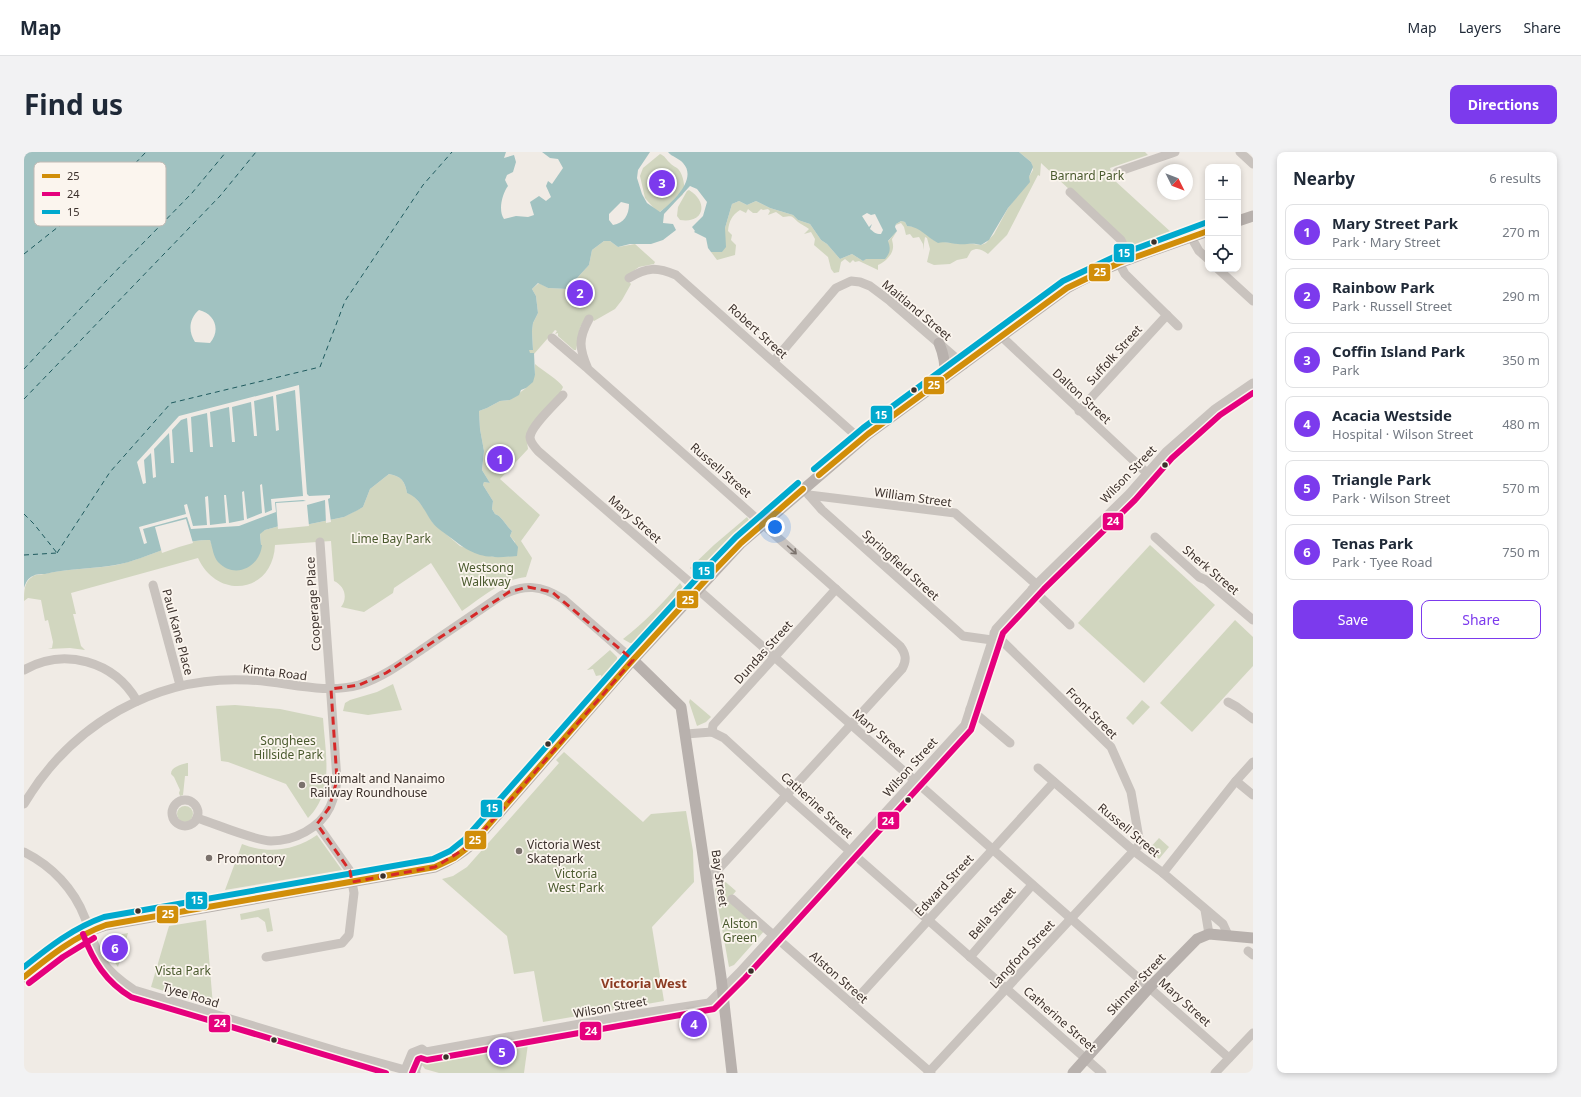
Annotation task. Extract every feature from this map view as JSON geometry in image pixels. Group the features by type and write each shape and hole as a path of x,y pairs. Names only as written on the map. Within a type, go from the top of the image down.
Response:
{"main road":[{"path":"1241,221 1252,220"},
{"path":"24,977 58,950 90,931 106,925 435,867 460,854 476,839 633,660 741,543 762,524 806,492 861,440 1068,288 1129,258 1205,232"},
{"path":"939,343 946,367 945,378"},
{"path":"633,660 681,707 686,734"},
{"name":"Bay Street","path":"686,734 723,990 732,1073"},
{"path":"1209,934 1253,938"},
{"name":"Skinner Street","path":"1073,1073 1150,987 1197,939 1209,934"}],"street":[{"path":"1117,172 1175,152"},
{"path":"1240,152 1253,164"},
{"path":"1070,192 1121,240 1129,258"},
{"path":"1191,237 1199,251 1205,256"},
{"path":"1118,263 1125,274 1178,326"},
{"name":"Robert Street","path":"629,278 639,272 649,269 658,269 676,275 861,440"},
{"path":"1221,272 1253,301"},
{"name":"Maitland Street","path":"774,361 836,288 851,281 860,282 870,286 890,301 964,365"},
{"name":"Suffolk Street","path":"1080,411 1167,315"},
{"name":"Russell Street","path":"588,369 581,352 581,342 583,331 589,319"},
{"name":"Dalton Street","path":"1001,336 1148,474"},
{"name":"Russell Street","path":"552,338 904,651 906,657 902,669 851,724"},
{"name":"Wilson Street","path":"405,1070 412,1053 422,1049 426,1052 605,1019 709,1003 723,990 965,724 996,629 1034,587 1148,474 1166,452 1215,409 1253,383"},
{"name":"Mary Street","path":"563,395 535,427 530,435 531,441 538,451 915,780 1229,1058"},
{"name":"William Street","path":"806,492 955,513 1034,587 1070,625"},
{"name":"Springfield Street","path":"806,492 822,510 963,636 993,637"},
{"name":"Sherk Street","path":"1155,537 1199,576 1206,580 1253,620"},
{"name":"Cooperage Place","path":"317,824 329,808 334,796 337,780 320,542"},
{"name":"Paul Kane Place","path":"153,586 180,685"},
{"name":"Kimta Road","path":"24,804 41,777 71,745 103,720 148,695 180,685 214,680 270,682 317,689 331,689 359,685 386,673 502,595 522,588 540,588 552,592 563,599 633,660"},
{"name":"Dundas Street","path":"712,732 713,725 836,589"},
{"name":"Front Street","path":"993,637 1110,746 1130,792 1140,844 1134,852"},
{"path":"24,670 37,663 52,659 68,658 84,661 99,666 112,674 124,684 136,701"},
{"path":"1228,702 1237,706 1253,719"},
{"path":"970,709 1010,743"},
{"path":"713,875 851,724"},
{"path":"686,734 712,732"},
{"name":"Catherine Street","path":"712,732 724,738 927,920 1102,1073"},
{"path":"1163,873 1236,781 1253,762"},
{"name":"Russell Street","path":"1038,768 1134,852 1163,873 1223,924 1228,935"},
{"path":"1236,781 1253,795"},
{"name":"Edward Street","path":"852,1004 1054,782"},
{"path":"197,818 257,838 271,841 298,836 317,824 350,871 354,893 349,935 342,943 266,957"},
{"name":"Tyee Road","path":"24,852 38,859 59,876 80,906 103,962 115,976 134,990 415,1073"},
{"name":"Langford Street","path":"930,1073 1134,852"},
{"name":"Bella Street","path":"970,957 1032,885"},
{"name":"Alston Street","path":"732,899 930,1073"},
{"path":"1205,910 1209,934"},
{"path":"1215,1073 1253,1033"},
{"path":"415,1073 421,1058 425,1056 426,1052"}],"highlighted area":[{"path":"528,587 552,592 633,660 471,845 435,867 352,882 350,871 317,824 329,808 337,780 331,689 359,685 386,673 509,592"}],"green space":[{"name":"Barnard Park","path":"1019,152 1145,152 1148,155 1110,168 1114,180 1172,233 1131,247 1041,163 1040,176 1038,175 1007,235 988,254 982,250 976,249 971,251 967,258 957,260 950,264 934,265 927,262 930,249 927,238 925,237 923,250 923,244 919,237 913,238 910,234 906,235 904,227 901,223 896,225 901,221 905,222 907,226 915,227 921,230 935,241 981,245 986,243 994,234 1008,208 1018,195 1033,170 1031,162"},
{"path":"660,154 679,170 683,178 684,191 682,196 658,213 645,198 640,176 643,168"},
{"path":"689,190 699,200 701,211 694,219 680,220 677,216 678,207"},
{"path":"739,201 747,205 756,201 770,208 793,215 798,220 810,224 821,240 827,244 840,259 852,254 863,261 865,259 873,259 897,231 892,239 892,252 886,260 878,265 878,270 859,261 855,262 853,260 850,263 845,259 841,262 839,272 834,273 831,269 828,257 814,245 815,239 811,232 804,234 809,229 791,216 783,217 776,212 768,215 770,211 768,209 761,209 757,213 753,213 748,209 746,213 740,210 737,212 729,224 728,231 732,235 731,240 736,245 735,255 717,260 711,252 722,252 725,228 732,204"},
{"path":"604,241 610,241 618,247 635,244 655,262 654,264 639,267 625,277 631,284 615,309 594,321 588,315 580,329 576,350 574,350 558,336 558,333 555,334 557,331 555,330 534,354 529,353 529,350 533,349 533,323 538,313 536,296 532,289 539,283 548,288 567,289 589,265 592,250"},
{"path":"535,364 554,378 563,387 559,396 527,442 528,449 500,479 540,515 521,541 532,558 526,577 500,585 462,611 431,563 394,588 393,593 364,612 341,607 345,596 341,586 334,581 331,541 275,545 272,561 265,573 255,582 243,586 231,585 218,581 207,572 198,558 71,593 76,614 73,614 81,646 85,650 70,648 48,649 52,648 53,642 48,620 45,621 41,600 28,598 24,601 24,590 27,581 33,576 60,571 110,566 135,560 172,546 197,541 210,540 215,553 261,545 260,533 265,530 283,525 310,524 344,517 363,507 370,489 389,474 397,476 404,482 407,493 412,494 424,508 433,523 460,546 494,557 516,556 515,542 510,536 512,531 500,517 495,514 492,509 493,501 483,485 484,482 490,483 482,470 484,451 480,429 479,411 500,401 510,400 526,388 535,375"},
{"path":"747,517 749,522 697,575 690,568"},
{"path":"1150,545 1215,605 1144,683 1078,623"},
{"path":"680,583 684,589 654,623 633,643 623,639 653,612"},
{"path":"1235,620 1253,637 1253,666 1192,732 1160,703"},
{"path":"610,650 617,657 617,660 602,679 601,675 596,676 593,669 587,670"},
{"path":"393,684 402,710 368,715 343,711 345,703 350,700 377,692"},
{"path":"690,699 711,717 706,722 697,726 689,702"},
{"path":"1142,700 1150,707 1133,725 1126,718"},
{"name":"Songhees Hillside Park","path":"235,705 280,709 323,718 326,758 325,784 322,796 316,808 308,818 286,784 228,762 221,761 216,706"},
{"name":"Victoria West Park","path":"564,752 643,822 651,814 686,811 693,851 694,882 652,927 664,1001 543,1022 534,971 514,974 507,936 442,879 453,876 467,867 559,763 556,760"},
{"path":"188,763 188,776 185,776 183,795 180,796 180,790 171,772 176,767"},
{"path":"185,806 192,811 193,814 188,821 185,822 178,817 177,814 182,807"},
{"path":"317,835 342,870 225,890 242,844 271,850 290,848 299,845"},
{"path":"1159,838 1169,847 1159,859 1148,850"},
{"name":"Alston Green","path":"721,878 736,891 730,898 766,929 734,965 729,967 715,890"},
{"path":"269,908 273,931 267,932 265,922 258,917 241,920 240,914"},
{"name":"Vista Park","path":"206,920 213,1006 151,987 169,926"},
{"path":"128,933 118,967 107,951 104,941 107,937"},
{"path":"528,1044 524,1073 439,1073 425,1069 422,1065 425,1060"}],"water":[{"path":"24,152 506,152 504,158 514,155 516,162 513,172 507,175 505,180 508,186 501,207 502,216 504,219 516,216 528,217 534,215 530,202 539,196 546,201 551,197 546,186 548,181 552,184 563,168 558,159 550,158 542,152 650,152 638,170 637,178 642,194 647,203 660,212 677,197 682,190 687,176 687,169 683,163 668,152 1019,152 1031,162 1033,167 1029,177 1030,182 1008,208 989,240 981,245 943,242 938,243 920,230 907,226 905,222 901,221 896,224 895,227 897,231 888,241 890,251 885,259 866,259 863,261 852,254 840,259 827,244 821,240 810,224 798,220 793,215 770,208 756,201 747,205 739,201 732,204 725,228 726,247 722,252 711,252 708,248 706,238 694,232 695,231 692,227 703,216 707,202 697,189 690,186 664,214 663,223 673,224 676,230 663,240 651,244 630,244 618,247 610,241 604,241 592,250 589,265 567,289 548,288 538,283 532,289 536,296 538,313 533,323 533,350 529,350 530,353 534,353 535,375 533,382 521,390 519,395 510,400 500,401 479,411 480,429 484,451 482,470 490,483 484,482 483,485 493,501 492,509 495,514 500,517 512,531 510,536 518,547 517,556 489,557 474,553 459,544 436,527 418,501 407,493 402,480 397,476 389,474 370,489 363,507 344,517 310,524 283,525 265,530 260,534 262,545 257,559 252,565 246,568 232,570 218,562 214,555 210,540 184,543 122,564 40,574 31,577 26,582 24,588","holes":["621,202 629,204 628,212 625,218 613,225 609,220 609,214","867,213 871,215 875,214 883,230 881,234 870,229 872,224 869,227 862,216","199,310 209,315 215,323 215,333 210,343 195,342 191,334 191,321"]}],"pier":[{"path":"299,385 307,494 309,496 330,495 330,498 328,499 331,522 326,523 325,500 307,505 309,526 278,529 276,503 306,501 275,502 276,512 239,526 191,529 187,517 143,529 147,543 144,544 139,527 186,514 184,505 187,504 193,526 207,525 205,497 208,496 210,525 226,523 224,495 226,495 229,523 244,520 242,492 244,491 247,519 262,513 260,485 262,484 265,513 272,510 271,499 303,496 295,390 276,395 279,430 276,431 273,396 254,401 257,436 254,436 251,402 232,407 235,442 232,442 229,407 210,412 213,447 210,447 207,413 191,417 193,452 190,452 187,418 181,420 172,430 174,463 171,463 169,433 154,449 156,477 153,478 151,453 144,460 146,483 143,484 137,462 179,416"},
{"path":"186,519 193,543 162,553 155,527"}],"ferry route":[{"path":"136,162 146,152"},
{"path":"166,220 192,193 226,152"},
{"path":"24,399 220,196 256,152"},
{"path":"57,553 110,472 171,403 320,367 345,301 423,185 452,152"},
{"path":"24,254 59,226"},
{"path":"24,369 160,226"},
{"path":"24,514 57,553"},
{"path":"24,555 57,553"}],"transit line":[{"name":"15","path":"814,469 863,428 1063,281 1116,256 1205,223"},
{"name":"25","path":"819,475 868,434 1067,288 1119,263 1205,232"},
{"name":"24","path":"412,1073 418,1059 421,1058 427,1060 714,1009 745,978 971,730 1003,633 1044,589 1135,500 1172,458 1220,415 1253,393"},
{"name":"15","path":"24,967 52,945 72,932 104,917 433,859 450,851 465,839 624,658 708,566 736,537 798,483"},
{"name":"25","path":"24,977 53,954 73,941 106,925 435,867 454,858 471,845 630,663 714,571 741,543 803,489"},
{"name":"24","path":"83,934 91,953 107,978 131,997 386,1073"},
{"name":"24","path":"29,983 63,957 94,938"}],"place":[{"name":"Coffin Island Park","path":"662,183"},
{"name":"Rainbow Park","path":"580,293"},
{"name":"Mary Street Park","path":"500,459"},
{"name":"Esquimalt and Nanaimo Railway Roundhouse","path":"302,785"},
{"name":"Victoria West Skatepark","path":"519,851"},
{"name":"Promontory","path":"209,858"},
{"name":"Tenas Park","path":"115,948"},
{"name":"Acacia Westside","path":"694,1024"},
{"name":"Triangle Park","path":"502,1052"}],"district":[{"name":"Victoria West","path":"644,983"}],"park label":[{"name":"Lime Bay Park","path":"391,538"},
{"name":"Westsong Walkway","path":"486,574"}]}
